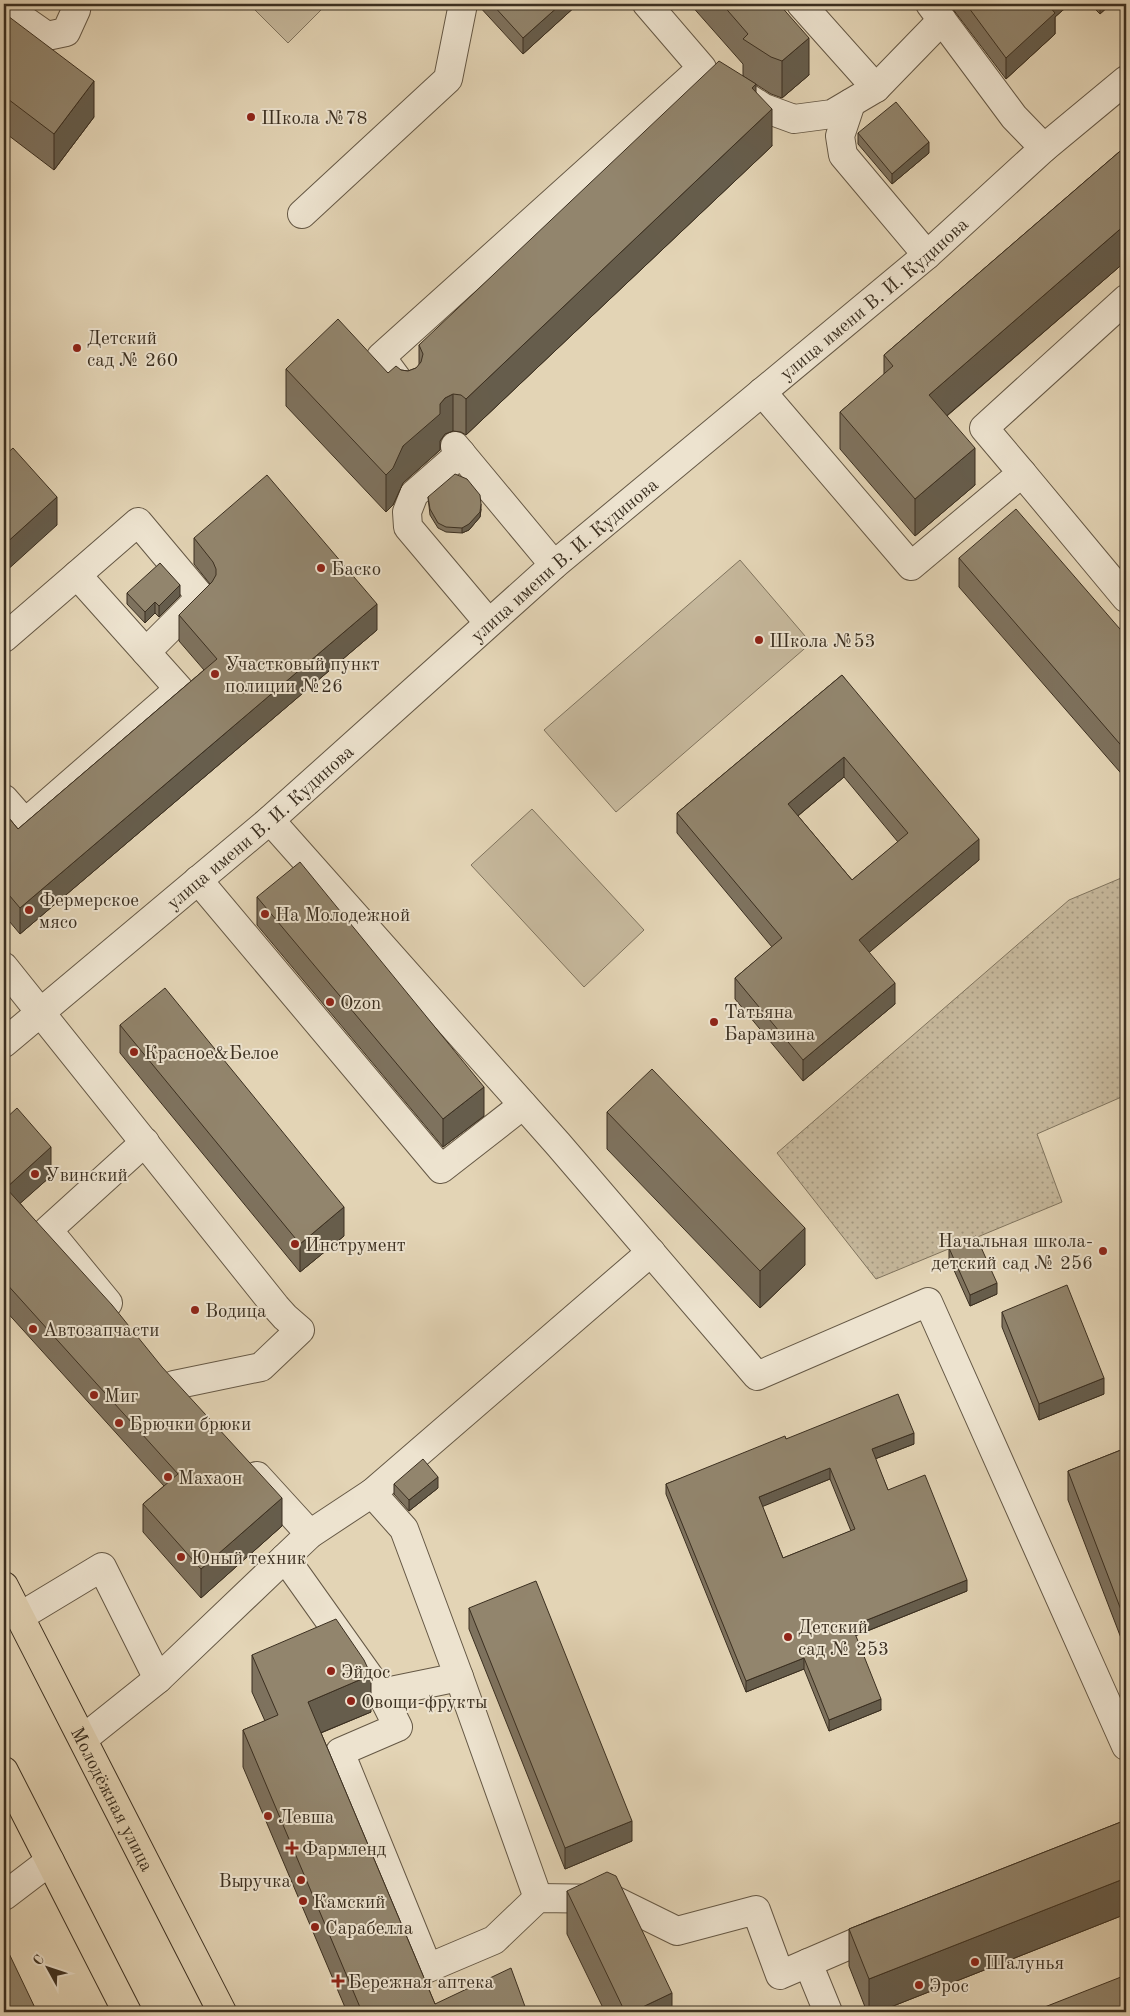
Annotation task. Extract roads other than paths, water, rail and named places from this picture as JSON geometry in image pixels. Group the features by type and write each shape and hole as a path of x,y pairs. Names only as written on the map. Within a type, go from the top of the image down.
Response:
{"main road":[{"name":"Молодёжная улица","path":"4,1586 222,2012"},
{"path":"4,1771 127,2012"}],"street":[{"path":"4,6 47,36 66,32 77,4"},
{"path":"302,214 448,79 463,4"},
{"path":"647,4 702,68 764,108 794,119 832,114 876,88 936,12 1014,117 1044,148"},
{"path":"801,4 876,88"},
{"path":"407,392 381,357 702,68"},
{"name":"улица имени В. И. Кудинова","path":"4,1042 270,820 488,622 927,255 1044,148 1126,80"},
{"path":"850,103 840,136 843,155 927,255"},
{"path":"1126,299 984,428 1126,598"},
{"path":"762,392 911,566 1022,473"},
{"path":"488,622 408,527 407,512 414,494 458,449 554,565"},
{"path":"4,638 138,522 200,597 146,652"},
{"path":"4,799 25,823 179,689 77,575"},
{"path":"270,820 523,1105 757,1376 928,1302 1126,1746"},
{"path":"198,880 441,1169 523,1105"},
{"path":"4,967 276,1307 300,1330 261,1367 174,1385"},
{"path":"126,1326 48,1230 145,1142"},
{"path":"83,1739 158,1679 310,1534 372,1493 651,1252"},
{"path":"156,1363 194,1406"},
{"path":"239,1456 310,1534"},
{"path":"372,1493 404,1529 538,1898"},
{"path":"285,1558 381,1693 398,1727 340,1752 428,1968 494,1940 538,1898 612,1899 678,1932 756,1910 780,1976 908,1920"},
{"path":"20,1617 102,1567 158,1679"},
{"path":"381,1693 459,1677"},
{"path":"4,1896 50,1860"},
{"path":"808,1963 828,2012"}],"place":[{"name":"Школа №78","path":"251,117"},
{"name":"Детский сад № 260","path":"77,348"},
{"name":"Баско","path":"321,568"},
{"name":"Школа №53","path":"759,640"},
{"name":"Участковый пункт полиции №26","path":"215,674"},
{"name":"Фермерское мясо","path":"29,910"},
{"name":"На Молодежной","path":"265,914"},
{"name":"Ozon","path":"330,1002"},
{"name":"Татьяна Барамзина","path":"714,1022"},
{"name":"Красное&Белое","path":"134,1052"},
{"name":"Увинский","path":"35,1174"},
{"name":"Инструмент","path":"295,1244"},
{"name":"Начальная школа- детский сад № 256","path":"1103,1251"},
{"name":"Водица","path":"195,1310"},
{"name":"Автозапчасти","path":"33,1329"},
{"name":"Миг","path":"94,1395"},
{"name":"Брючки брюки","path":"119,1423"},
{"name":"Махаон","path":"168,1477"},
{"name":"Юный техник","path":"181,1557"},
{"name":"Детский сад № 253","path":"788,1637"},
{"name":"Эйдос","path":"331,1671"},
{"name":"Овощи-фрукты","path":"351,1701"},
{"name":"Левша","path":"268,1816"},
{"name":"Фармленд","path":"292,1848"},
{"name":"Выручка","path":"301,1880"},
{"name":"Камский","path":"303,1901"},
{"name":"Сарабелла","path":"315,1927"},
{"name":"Шалунья","path":"975,1962"},
{"name":"Бережная аптека","path":"338,1981"},
{"name":"Эрос","path":"919,1985"}]}
